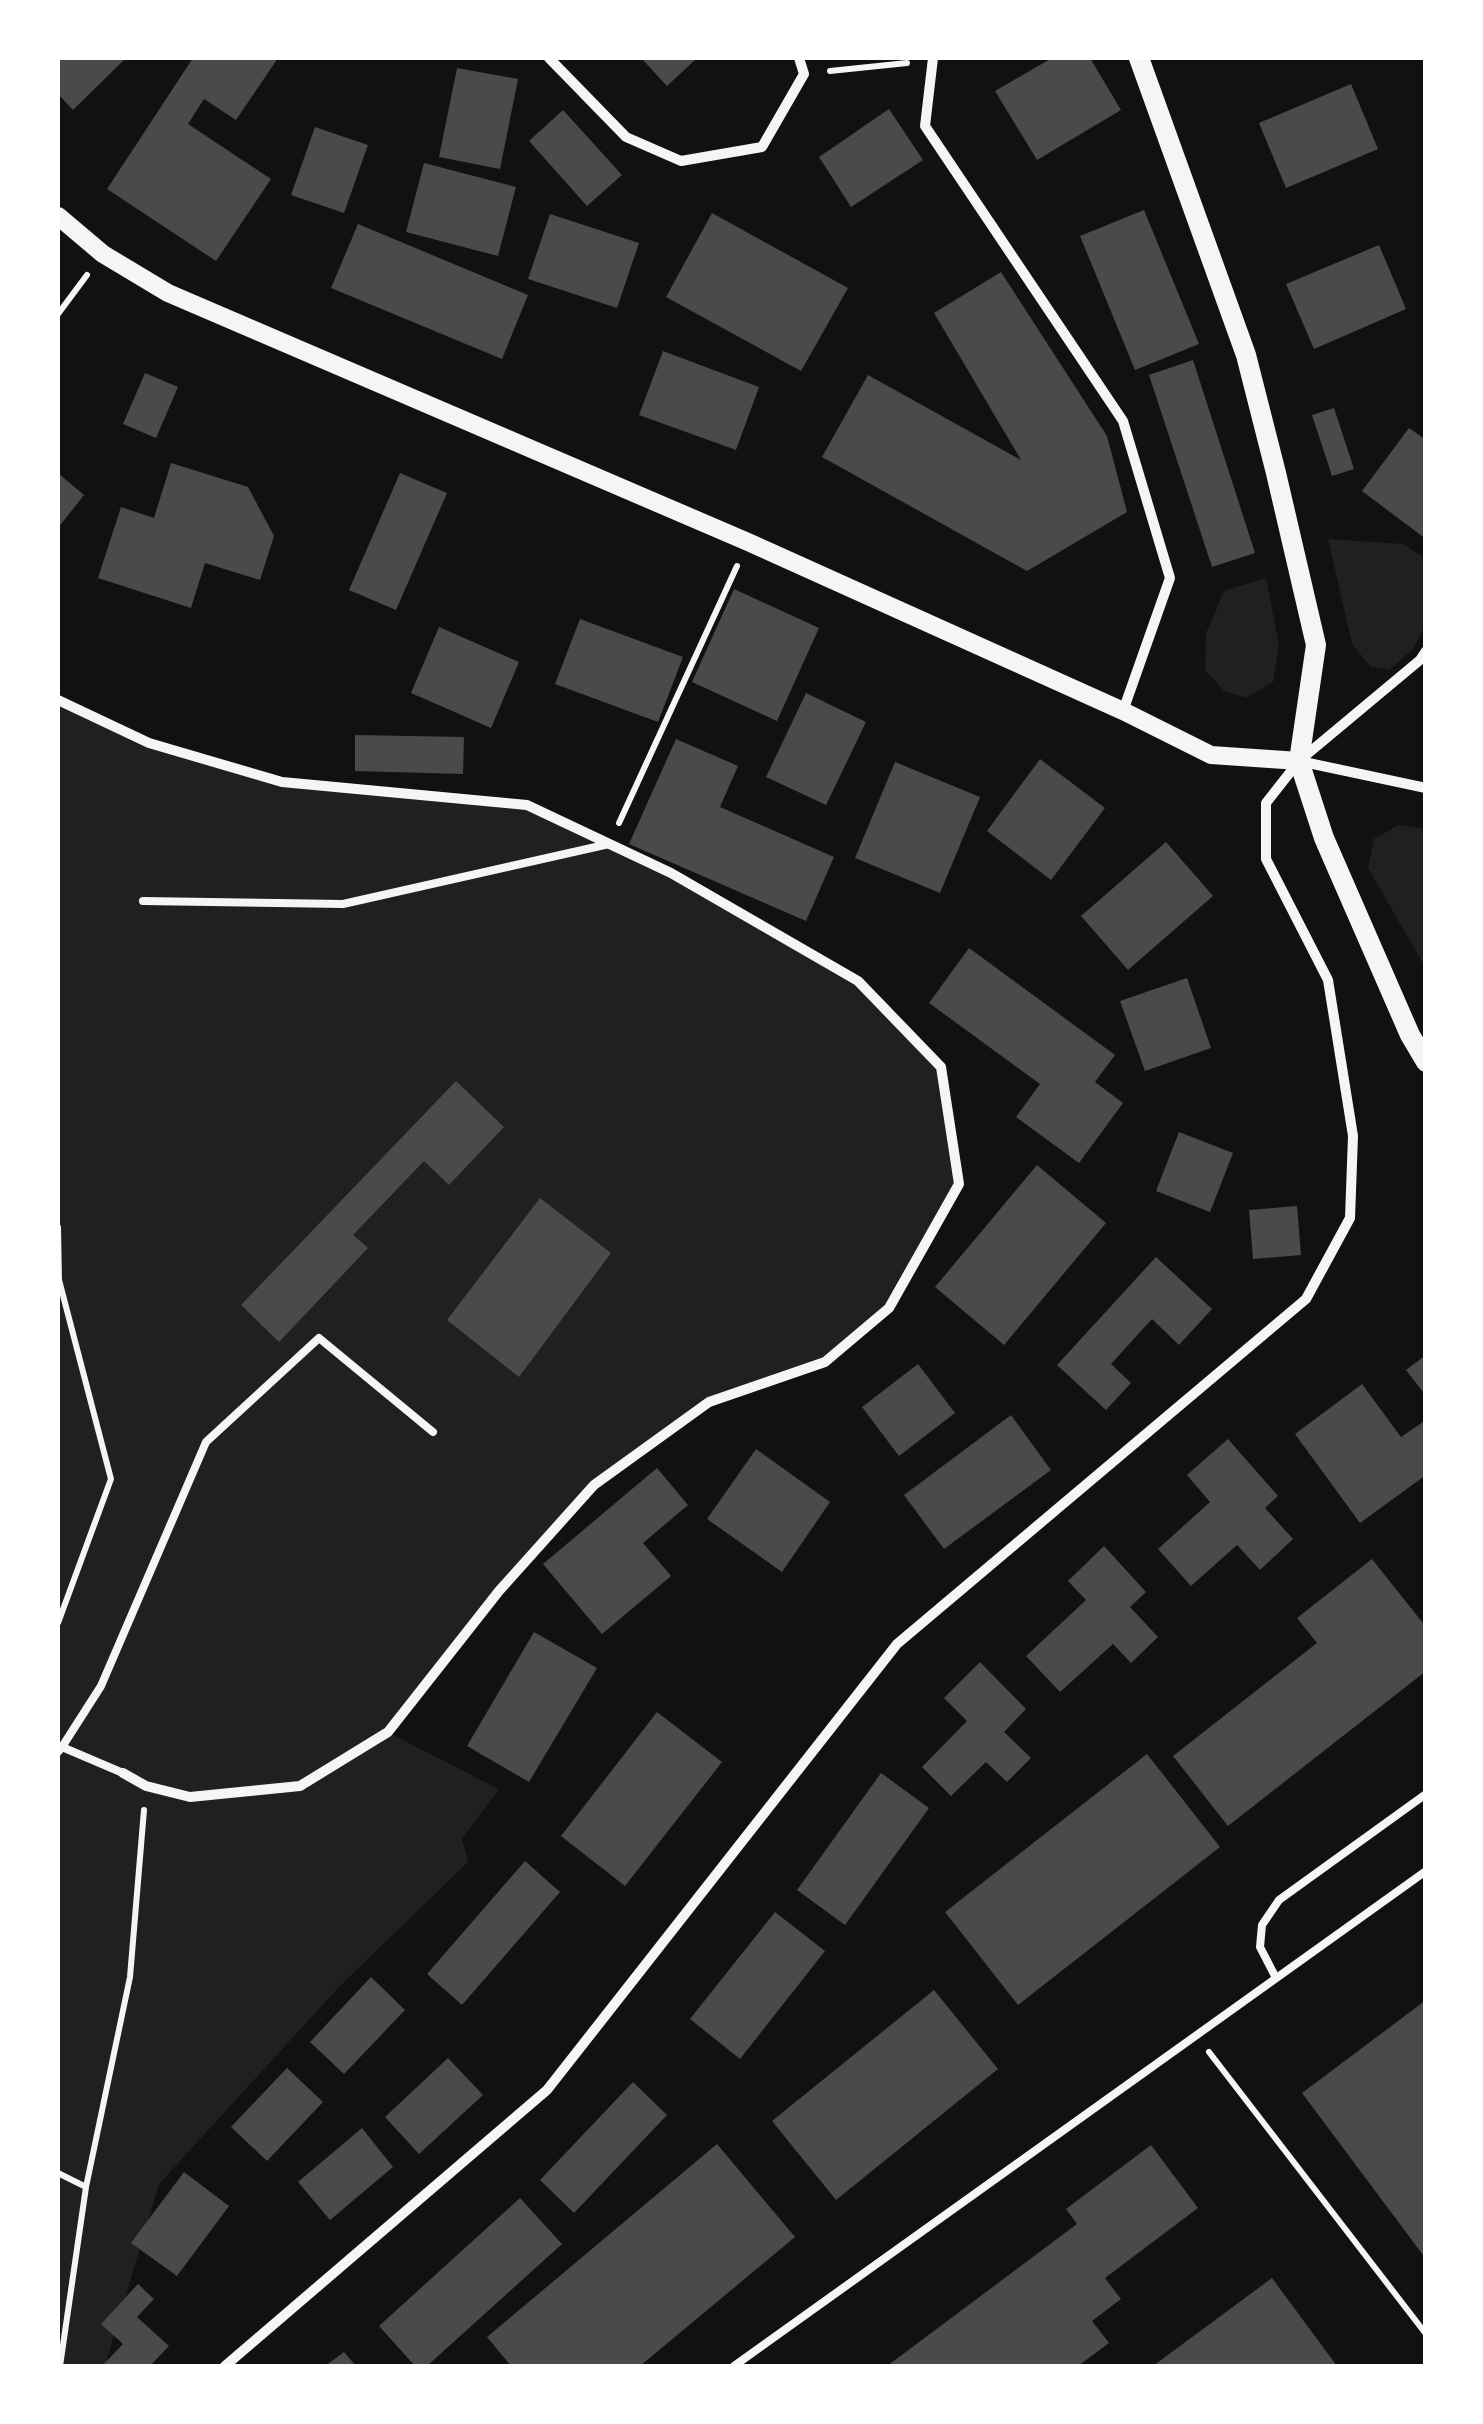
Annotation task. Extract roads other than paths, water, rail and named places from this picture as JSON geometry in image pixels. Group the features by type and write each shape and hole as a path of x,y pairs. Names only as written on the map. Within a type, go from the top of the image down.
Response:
{"main road":[{"path":"1139,58 1246,356 1316,644 1299,761 1324,838 1410,1035 1426,1062"}],"street":[{"path":"550,58 626,138 682,161 762,147 804,74 799,58"},
{"path":"934,58 925,126 1123,421 1170,578 1123,711"},
{"path":"58,216 103,254 168,293 748,542 1123,711 1211,755 1299,761 1426,788"},
{"path":"225,2366 547,2090 896,1644 1306,1299 1350,1218 1353,1136 1328,980 1266,859 1266,804 1299,761 1426,651"},
{"path":"58,700 150,743 282,782 528,805 670,873 858,982 941,1067 959,1184 889,1308 825,1362 709,1402 594,1485 499,1590 388,1732 300,1786 190,1797 146,1786 122,1773"}],"lane":[{"path":"143,900 342,904 610,844"},
{"path":"122,1773 60,1750 101,1686 206,1442 319,1338 434,1432"},
{"path":"1276,1978 1260,1947 1262,1926 1279,1900 1426,1794"},
{"path":"734,2366 1426,1872"}]}
